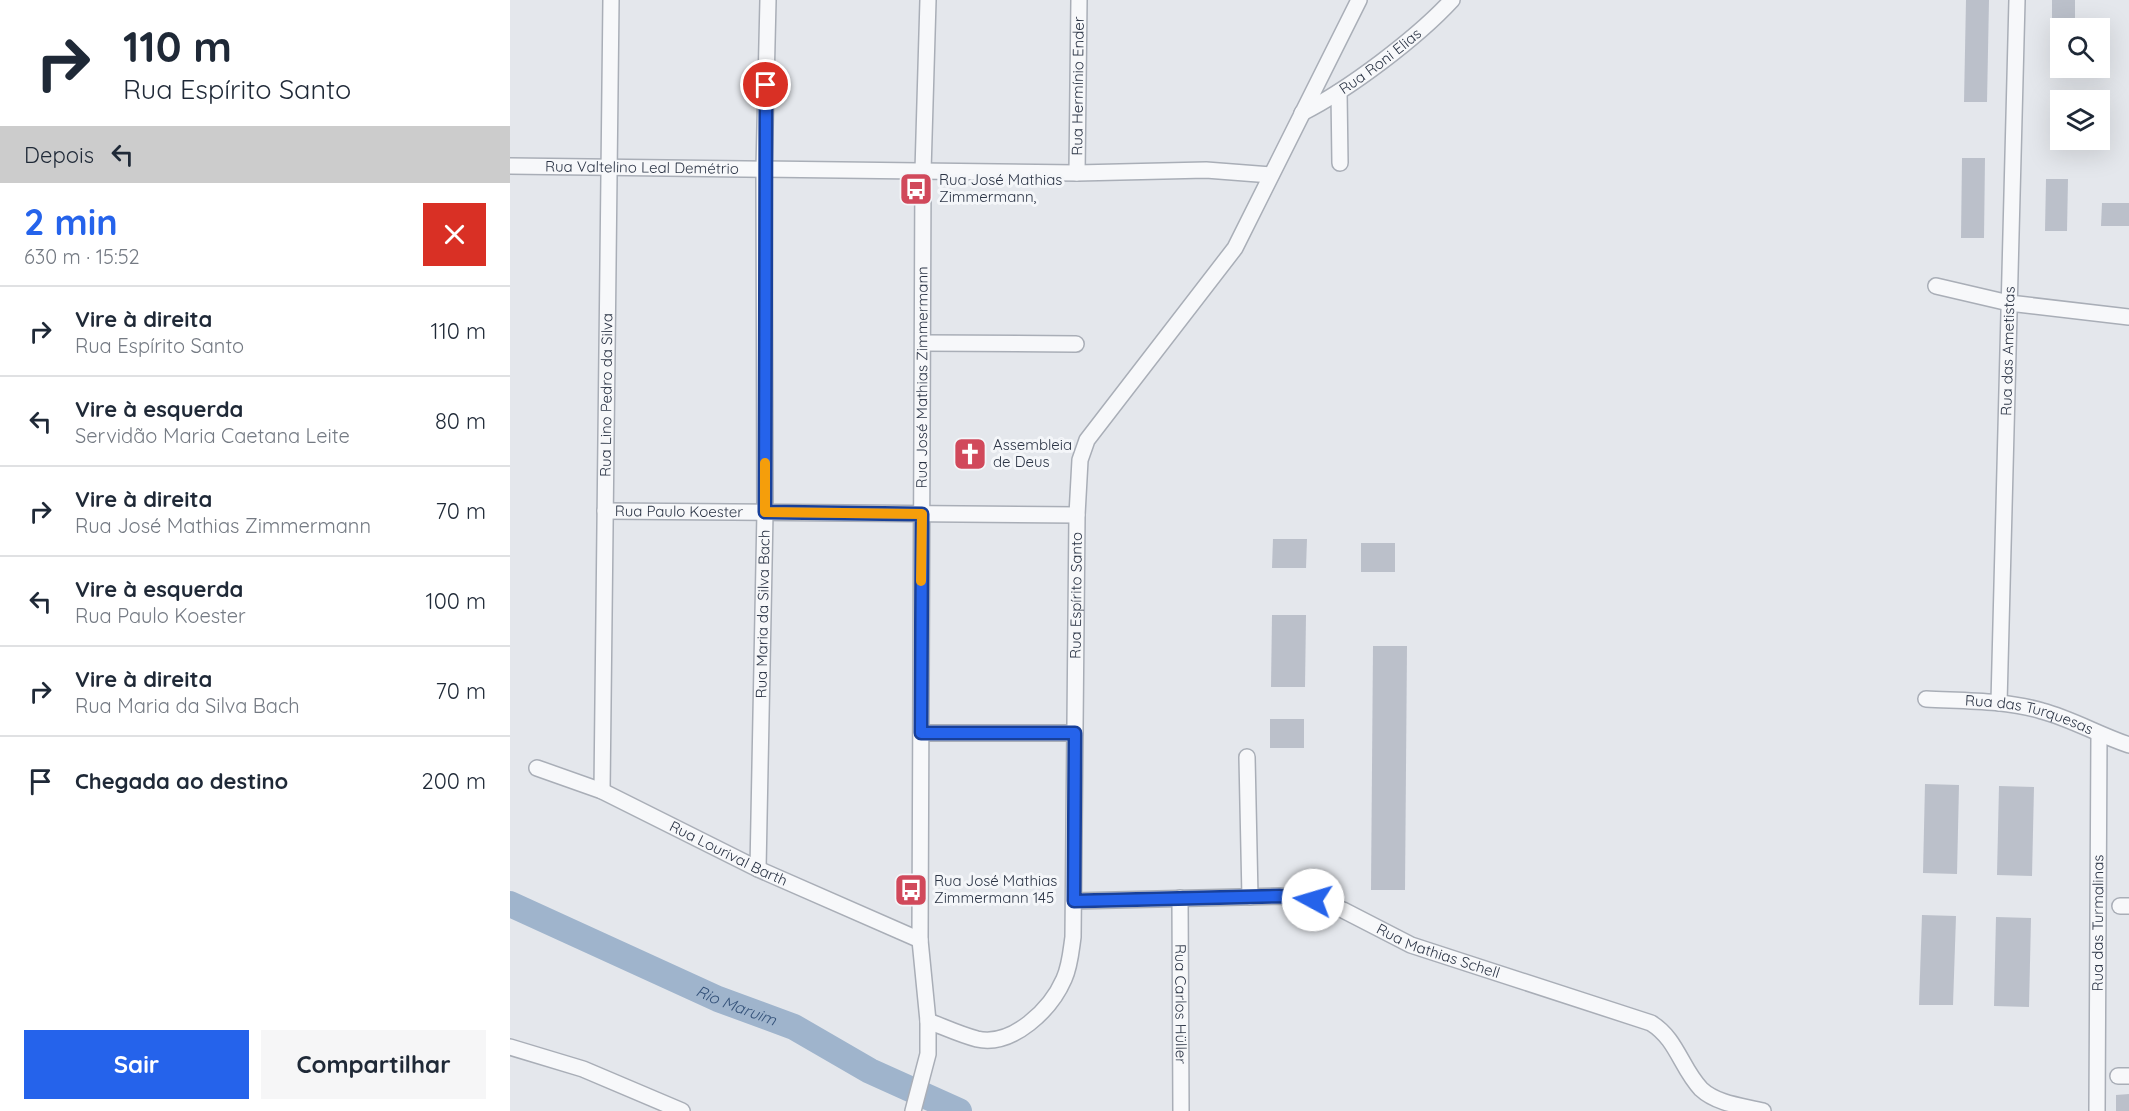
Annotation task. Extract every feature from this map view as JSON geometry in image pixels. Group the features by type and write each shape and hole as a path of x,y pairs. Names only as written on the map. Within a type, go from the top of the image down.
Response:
{"street":[{"name":"Rua Lino Pedro da Silva","path":"602,790 611,0"},
{"name":"Rua Maria da Silva Bach","path":"758,869 765,512 764,169 768,0"},
{"name":"Rua José Mathias Zimmermann","path":"913,1111 928,1054 928,1022 920,940 924,171 928,0"},
{"name":"Rua Hermínio Ender","path":"1077,173 1079,0"},
{"name":"Rua Espírito Santo","path":"928,1022 978,1040 1008,1035 1036,1018 1049,1004 1065,977 1073,938 1077,515 1080,460 1087,440 1235,248 1359,0"},
{"name":"Rua Roni Elias","path":"1302,113 1339,92 1424,26 1452,0"},
{"name":"Rua das Ametistas","path":"1999,703 2017,0"},
{"path":"1339,92 1340,163"},
{"name":"Rua Valtelino Leal Demétrio","path":"510,166 1077,173 1206,170 1271,175"},
{"path":"1936,286 2009,303 2129,317"},
{"path":"923,343 1076,344"},
{"name":"Rua Paulo Koester","path":"605,511 1077,515"},
{"name":"Rua das Turquesas","path":"1926,699 1999,703 2061,717 2099,735 2129,745"},
{"path":"1075,715 1091,716"},
{"path":"921,733 1075,733"},
{"name":"Rua das Turmalinas","path":"2097,1111 2099,735"},
{"path":"1247,757 1250,897"},
{"name":"Rua Lourival Barth","path":"537,768 602,790 758,869 920,940"},
{"name":"Rua Mathias Schell","path":"1074,901 1295,897 1330,904 1411,945 1640,1018 1660,1028 1668,1036 1701,1089 1718,1099 1763,1111"},
{"name":"Rua Carlos Hüller","path":"1180,898 1181,1111"},
{"path":"510,1047 583,1069 682,1111"}],"building":[{"path":"1966,0 1989,0 1987,102 1964,102"},
{"path":"2052,0 2075,0 2075,18 2052,18"},
{"path":"1962,158 1985,158 1984,238 1961,238"},
{"path":"2046,179 2068,179 2067,231 2045,231"},
{"path":"2102,203 2129,203 2129,226 2101,226"},
{"name":"Assembleia de Deus","path":"985,444 985,463 955,463 954,445"},
{"path":"1273,539 1307,539 1306,568 1272,568"},
{"path":"1361,543 1395,543 1395,572 1361,572"},
{"path":"1272,615 1306,615 1305,687 1271,687"},
{"path":"1373,646 1407,646 1405,890 1371,890"},
{"path":"1270,719 1304,719 1304,748 1270,748"},
{"path":"1925,784 1959,785 1957,874 1923,873"},
{"path":"1999,786 2034,787 2032,876 1997,875"},
{"path":"1922,915 1956,916 1953,1005 1919,1005"},
{"path":"1996,917 2031,918 2029,1007 1994,1006"},
{"path":"2129,1094 2129,1111 2116,1111 2116,1095"}],"waterway":[{"name":"Rio Maruim","path":"510,904 718,999 794,1027 870,1071 959,1111"}],"slow traffic":[{"path":"765,463 765,512 922,514 921,581"}],"place":[{"name":"Rua José Mathias Zimmermann,","path":"916,189"},
{"name":"Assembleia de Deus","path":"970,454"},
{"name":"Rua José Mathias Zimmermann 145","path":"911,890"}],"route":[{"path":"766,85 764,169 765,512 922,514 921,733 1075,733 1074,901 1279,896 1313,900"}]}
